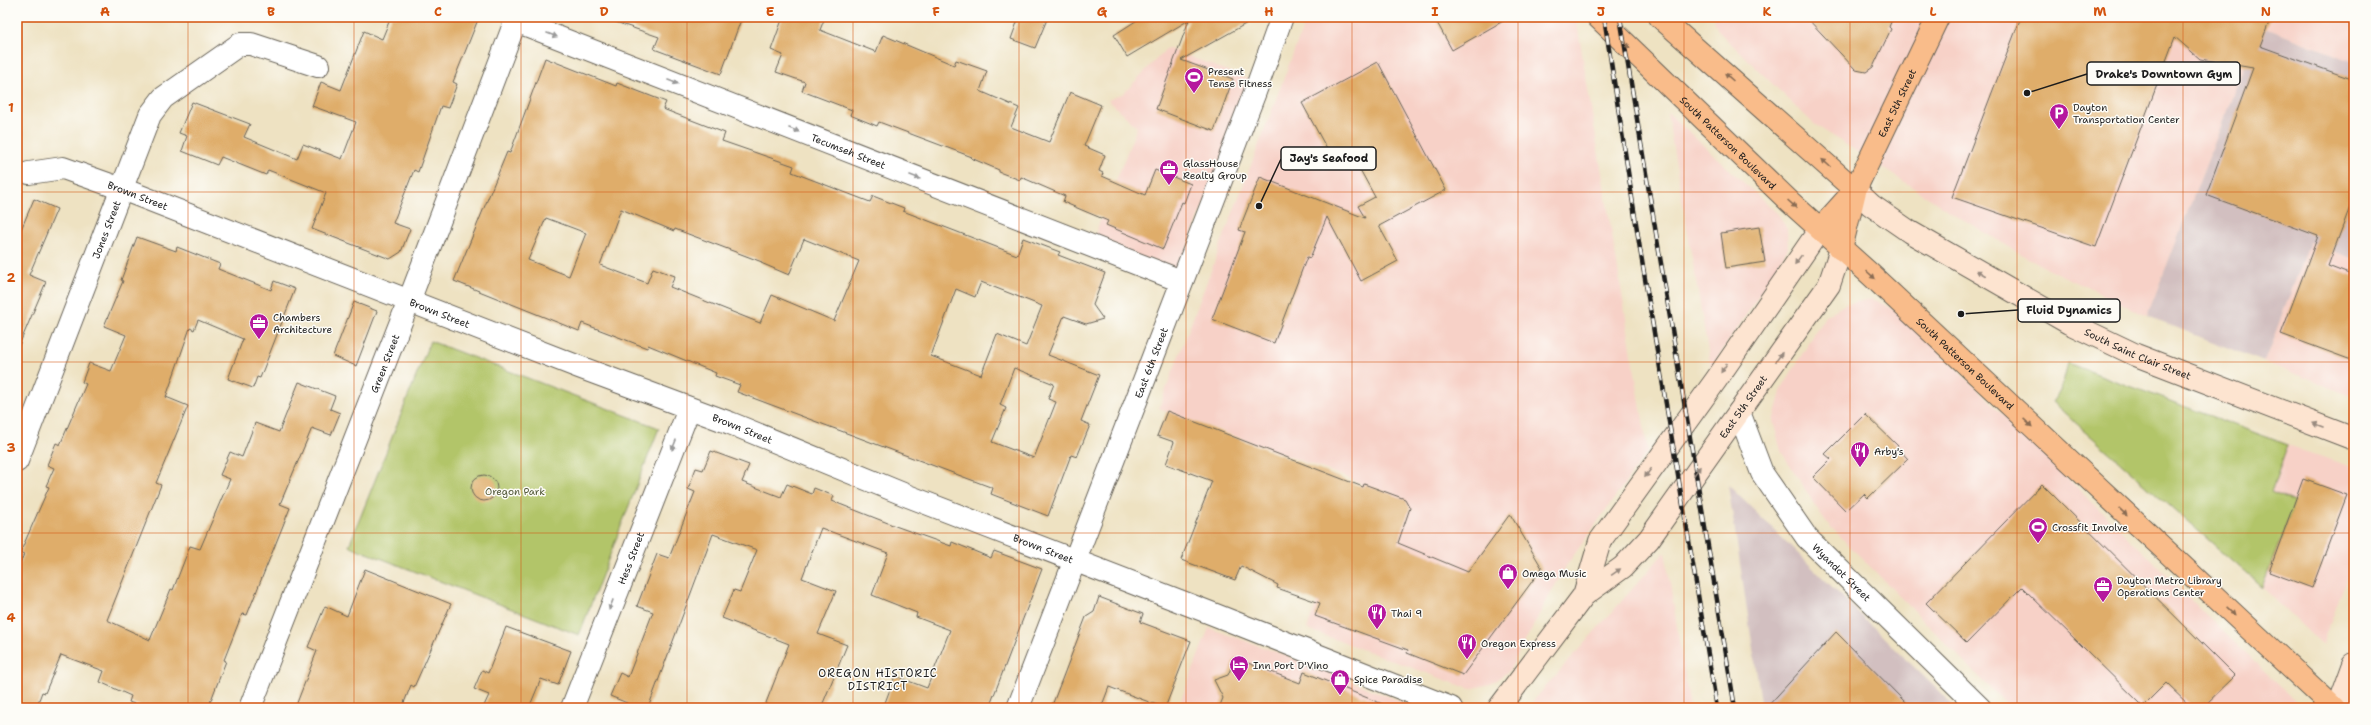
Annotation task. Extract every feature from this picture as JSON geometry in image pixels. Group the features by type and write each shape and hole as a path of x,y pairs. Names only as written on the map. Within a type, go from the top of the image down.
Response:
{"main road":[{"name":"South Patterson Boulevard","path":"1598,17 1820,229 2334,708"},
{"path":"1660,17 1682,26 1855,190"},
{"name":"East 5th Street","path":"1842,249 1855,190 1938,17"},
{"name":"East 5th Street","path":"1820,229 1855,190"}],"street":[{"name":"East 6th Street","path":"1018,708 1255,92 1282,17"},
{"name":"Tecumseh Street","path":"516,19 1181,281"},
{"name":"Green Street","path":"250,708 409,301 516,19"},
{"name":"Jones Street","path":"17,461 150,115 163,98 240,44 251,44 318,66"},
{"name":"Brown Street","path":"29,173 63,168 122,189 689,409 730,423 800,454 1075,560 1451,708"},
{"name":"South Saint Clair Street","path":"1855,190 1871,205 1910,232 2068,323 2136,355 2354,439"},
{"name":"East 5th Street","path":"1584,595 1600,541 1716,380 1820,229"},
{"name":"East 5th Street","path":"1499,708 1584,595 1623,567 1649,539 1829,285 1842,249"},
{"name":"Hess Street","path":"572,708 689,409"},
{"name":"Wyandot Street","path":"1739,412 1762,473 1807,538 1972,703"},
{"path":"2338,708 2354,664"}],"shaded area":[{"path":"1307,17 1576,17 1648,451 1564,569 1509,671 1490,684 1470,689 1307,629 1361,483 1159,408"},
{"path":"1713,17 2354,17 2354,62 2260,26 2147,316 2036,263 1954,214 1814,124 1718,31"},
{"path":"2260,26 2354,62 2354,259 2310,242 2264,362 2147,316"},
{"path":"1167,48 1251,80 1173,286 1088,252 1137,127 1108,100 1124,93"},
{"path":"1667,112 1778,214 1787,229 1788,248 1775,271 1711,368"},
{"path":"2310,242 2354,259 2354,397 2264,362"},
{"path":"1872,299 1898,311 2301,708 2010,708 1825,521 1781,451 1773,421 1782,388 1825,316 1846,304"},
{"path":"2288,445 2354,468 2354,558 2322,645 2262,587 2295,502 2271,492"},
{"path":"1728,485 1956,708 1762,708"},
{"path":"1665,552 1690,708 1528,708 1534,700"},
{"path":"1209,628 1285,655 1418,708 1178,708"}],"green space":[{"name":"Oregon Park","path":"430,341 659,428 579,635 349,546"},
{"path":"2068,363 2288,445 2271,492 2295,502 2262,587 2052,402 2061,390"}],"building":[{"path":"391,17 479,17 453,82 457,84 448,108 441,106 418,172 414,170 393,223 410,229 401,252 390,259 312,229 326,193 268,170 266,175 221,157 217,165 182,151 187,136 179,133 192,102 250,124 244,137 297,159 303,144 342,159 356,122 312,106 321,82 341,90 364,31 382,39"},
{"path":"611,17 742,17 721,74 654,49 659,37 610,20"},
{"path":"783,17 825,17 820,30 876,52 883,35 954,65 956,60 987,71 980,91 1019,108 1011,127 1049,142 1070,92 1101,105 1084,146 1105,155 1099,171 1103,173 1102,176 1145,195 1155,170 1191,184 1163,249 1106,225 1108,221 1063,202 1065,196 1021,177 1020,180 999,172 999,170 971,158 972,157 879,122 877,126 850,115 852,110 802,91 805,82 776,72 783,55 771,50"},
{"path":"1019,17 1048,17 1035,48 1011,39"},
{"path":"1142,17 1258,17 1181,60 1233,79 1214,131 1156,109 1189,20 1127,57 1114,35"},
{"path":"1434,17 1510,17 1452,50"},
{"path":"1806,17 1893,17 1889,27 1891,29 1873,67 1866,72 1856,70"},
{"path":"2021,17 2271,17 2260,46 2354,80 2354,196 2328,266 2354,276 2354,361 2281,334 2318,236 2206,195 2253,68 2200,59 2175,37 2096,247 1952,197"},
{"path":"545,58 616,86 617,83 666,102 663,109 725,133 722,141 794,166 792,172 870,202 873,196 904,208 903,211 1017,255 1023,238 1060,252 1058,255 1105,273 1093,305 1103,319 1086,324 1064,316 1048,355 1099,375 1081,421 1090,425 1077,457 1071,455 1048,516 991,494 993,488 737,392 740,385 715,376 716,373 648,345 647,348 582,323 579,331 454,281 507,152 510,153","holes":["621,209 674,231 675,229 762,262 761,263 789,275 804,239 859,261 834,321 772,295 760,323 670,287 675,276 653,268 647,283 600,265","546,218 586,233 569,276 528,260","981,282 1042,306 1026,346 997,334 981,375 931,356 956,289 975,297","1014,368 1054,384 1048,399 1056,402 1034,458 992,442 1006,408 1000,405"]},
{"path":"1378,62 1446,190 1379,226 1398,261 1361,281 1327,217 1310,258 1307,257 1274,343 1212,319 1245,232 1239,230 1260,177 1365,218 1358,206 1375,197 1351,153 1334,162 1302,103"},
{"path":"34,199 57,209 29,275 46,282 17,350 17,239"},
{"path":"1759,227 1765,262 1726,268 1721,233"},
{"path":"137,237 176,251 177,247 220,264 218,269 271,290 274,281 295,289 260,378 257,377 253,388 228,379 243,339 198,320 194,330 190,328 166,397 188,406 156,483 161,485 107,620 150,640 171,589 173,590 190,546 200,549 230,479 220,475 230,452 242,457 255,423 279,432 299,382 335,396 330,409 340,413 331,435 312,428 280,504 290,508 247,615 242,614 224,660 226,661 208,708 145,708 129,702 131,696 100,682 104,671 61,655 45,693 42,692 36,708 17,708 17,570 24,554 20,553 49,487 46,486 54,468 47,465 56,443 60,445 86,384 82,382 89,363 111,371 126,335 104,326 123,281 121,280"},
{"path":"354,302 377,311 356,366 333,356"},
{"path":"1167,411 1363,487 1364,484 1405,499 1410,508 1398,543 1468,572 1510,514 1542,568 1463,675 1407,653 1408,650 1315,616 1320,603 1277,588 1278,585 1241,566 1235,580 1181,560 1212,481 1166,464 1174,442 1157,436"},
{"name":"Arby's","path":"1865,414 1898,446 1897,447 1908,459 1868,498 1864,494 1846,511 1813,477 1831,459 1825,454"},
{"path":"711,451 749,465 742,482 781,497 787,484 812,494 814,488 834,496 832,501 951,546 952,542 991,558 994,551 1042,569 989,708 883,708 895,676 927,688 950,630 916,617 917,613 872,595 888,553 821,528 802,578 836,591 818,634 847,645 821,708 764,708 789,644 722,618 734,590 740,592 757,550 713,534 648,708 625,708 627,703 610,696 620,673 628,677 653,612 637,606 657,554 669,558 695,492 688,489 696,468 703,470"},
{"path":"484,475 493,479 497,488 493,497 484,501 475,497 471,488 475,479"},
{"path":"2303,479 2347,495 2312,588 2269,572"},
{"path":"2042,484 2235,676 2202,708 2192,708 2166,683 2143,706 2022,587 1967,643 1926,603"},
{"path":"365,569 451,604 414,687 411,685 402,708 295,708 317,651 308,647 325,606 347,616"},
{"path":"1099,597 1143,614 1140,622 1191,641 1165,708 1109,687 1101,708 1051,708 1086,617 1094,612"},
{"path":"506,627 571,651 558,685 541,679 529,708 483,708 489,695 474,689 482,670 488,673"},
{"path":"1836,632 1911,708 1766,708"},
{"path":"1235,658 1300,683 1304,672 1392,708 1219,708 1223,698 1214,680 1228,675"}],"railway":[{"path":"1604,17 1640,249 1717,708"},
{"path":"1620,17 1735,708"}],"place":[{"name":"Drake's Downtown Gym","path":"2027,93"},
{"name":"Present Tense Fitness","path":"1194,94"},
{"name":"Dayton Transportation Center","path":"2059,130"},
{"name":"GlassHouse Realty Group","path":"1169,186"},
{"name":"Jay's Seafood","path":"1259,206"},
{"name":"Fluid Dynamics","path":"1961,314"},
{"name":"Chambers Architecture","path":"259,340"},
{"name":"Arby's","path":"1860,468"},
{"name":"Crossfit Involve","path":"2038,544"},
{"name":"Omega Music","path":"1508,590"},
{"name":"Dayton Metro Library Operations Center","path":"2103,603"},
{"name":"Thai 9","path":"1377,630"},
{"name":"Oregon Express","path":"1467,660"},
{"name":"Inn Port D'Vino","path":"1239,682"},
{"name":"Spice Paradise","path":"1340,696"}],"district":[{"name":"OREGON HISTORIC DISTRICT","path":"878,679"}]}
